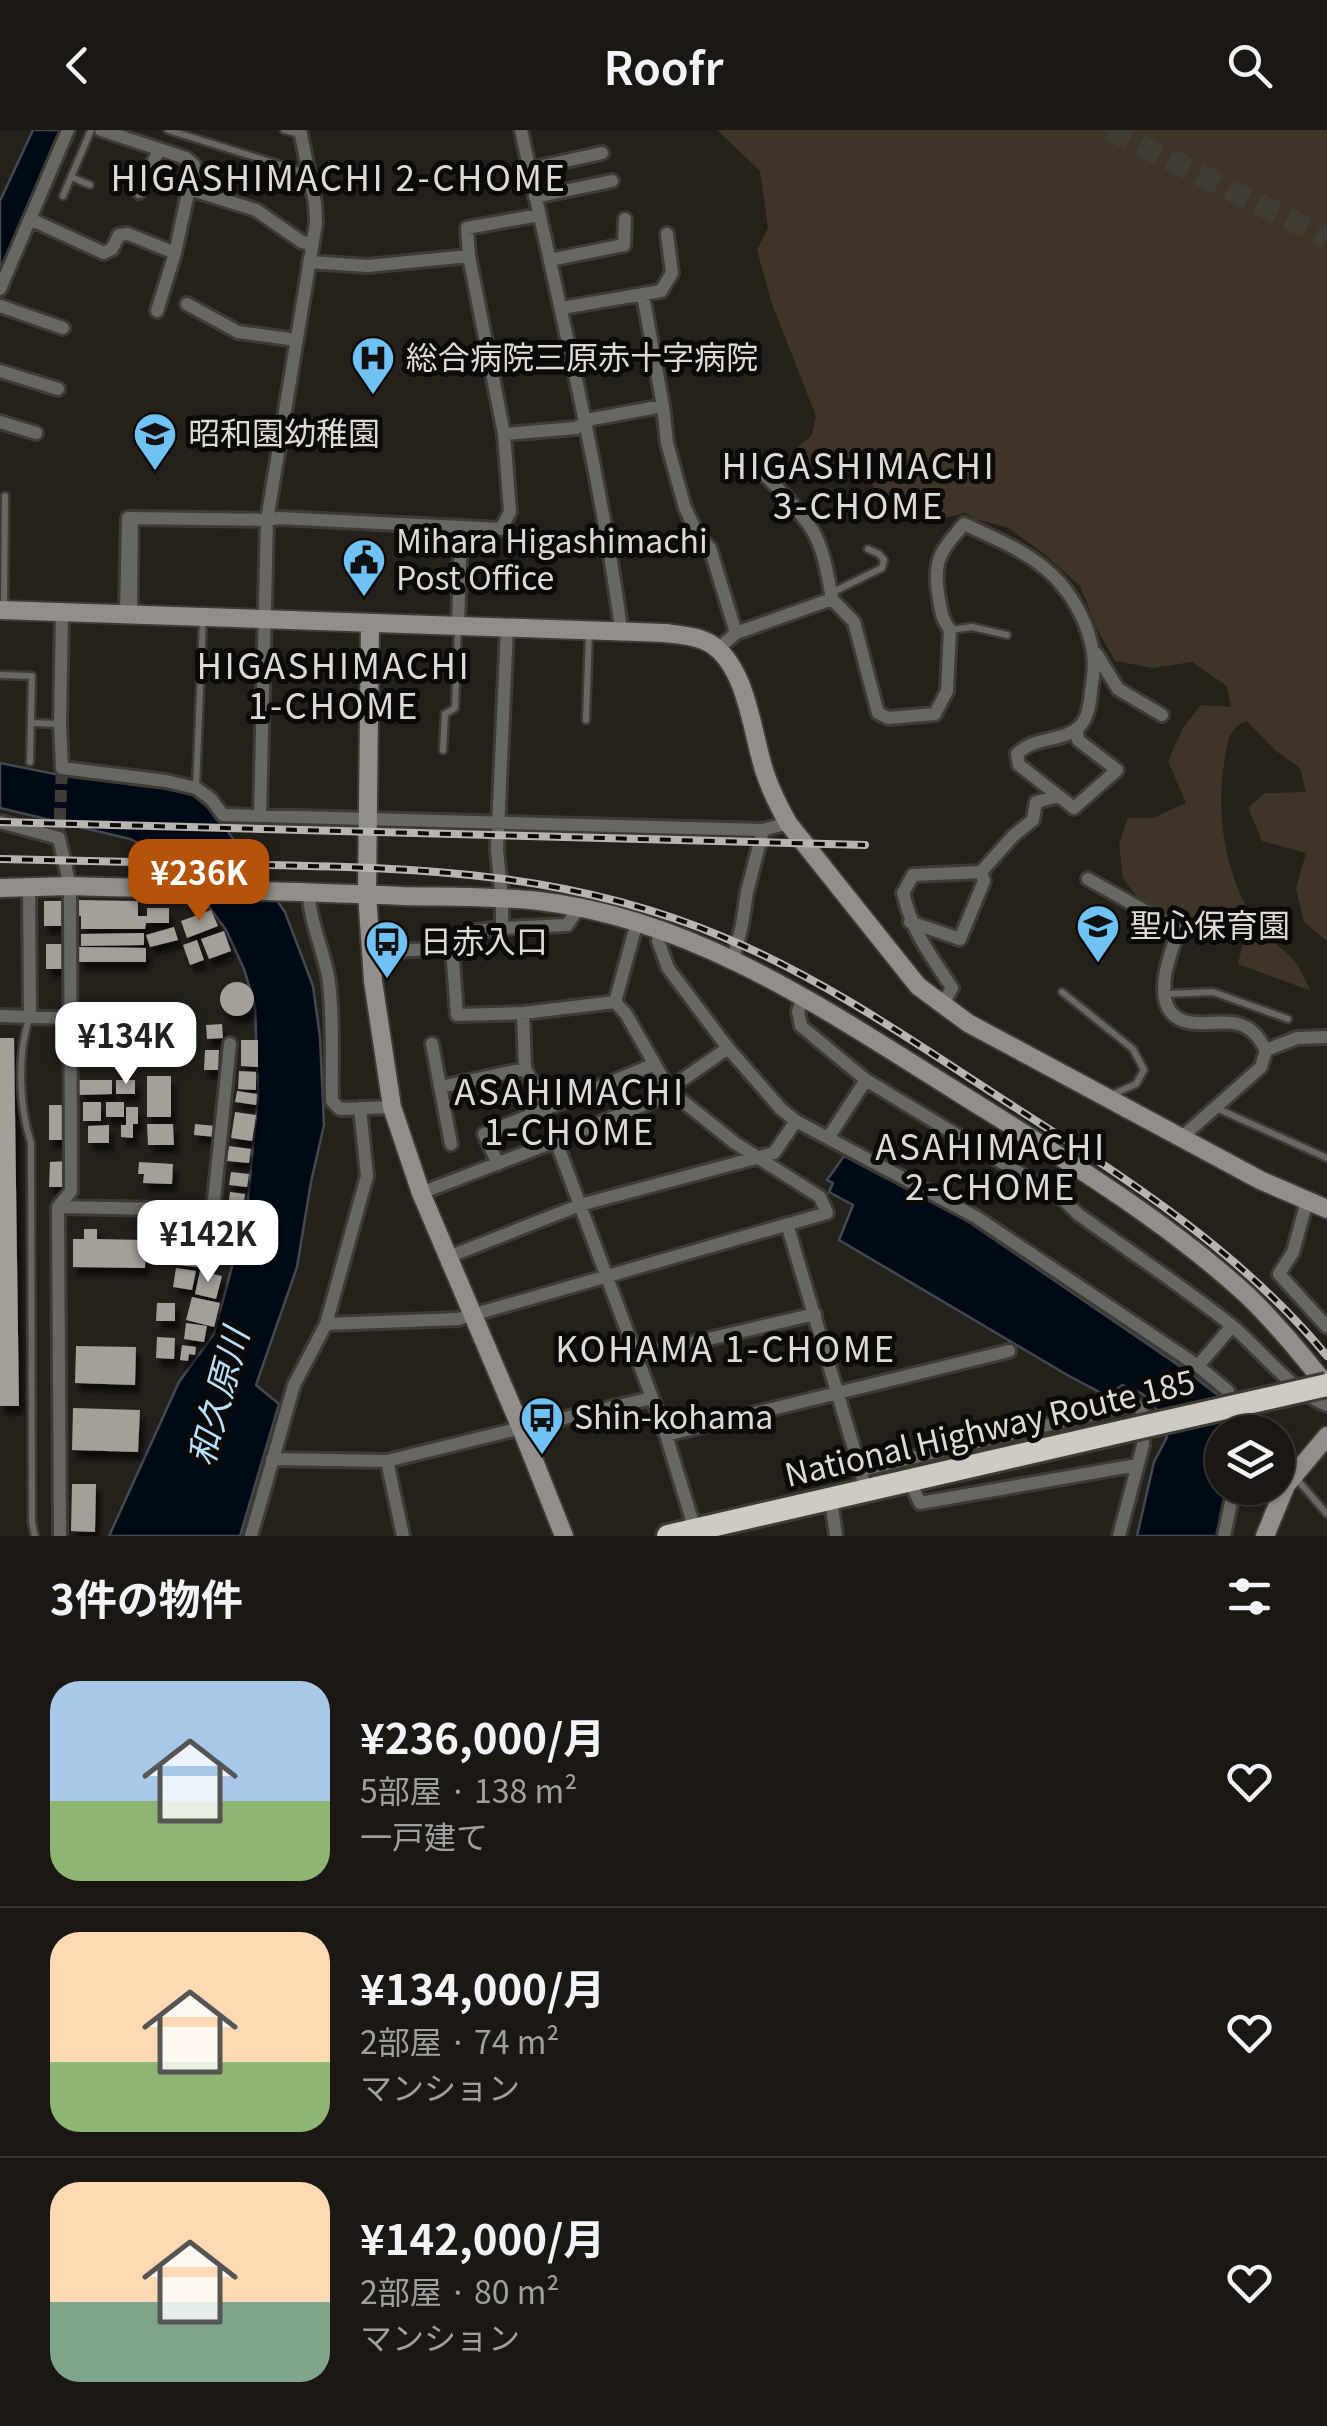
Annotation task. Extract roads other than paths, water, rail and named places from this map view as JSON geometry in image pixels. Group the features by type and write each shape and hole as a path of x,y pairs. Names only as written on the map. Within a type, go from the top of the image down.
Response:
{"highway":[{"name":"National Highway Route 185","path":"668,1536 832,1500 863,1481 909,1480 1327,1386"}],"street":[{"path":"0,289 68,130"},
{"path":"101,130 186,158 194,165 157,310"},
{"path":"520,130 562,308 610,546 620,632"},
{"path":"260,816 267,520 316,223 300,131"},
{"path":"139,192 159,150"},
{"path":"529,169 602,153"},
{"path":"535,198 612,181"},
{"path":"189,189 256,210 302,242 312,244"},
{"path":"130,614 128,518 280,518 501,528 510,512 504,434 467,228 539,214"},
{"path":"550,260 624,244 625,218"},
{"path":"30,219 104,252 112,249 119,235 128,234 174,253"},
{"path":"562,308 660,291 672,273 667,234"},
{"path":"309,262 367,266 470,256"},
{"path":"643,295 667,444 684,508 699,537 710,548 736,633"},
{"path":"186,304 238,332 297,340"},
{"path":"0,306 62,328"},
{"path":"0,371 58,389"},
{"path":"504,434 576,428 592,419 663,406"},
{"path":"0,422 36,433"},
{"path":"757,467 818,540 832,599 854,622 878,713 888,718 935,714 947,691 950,630 943,621 935,576 940,553 964,524 1023,551 1055,575 1076,602 1095,651 1118,689 1162,715"},
{"path":"458,626 461,527"},
{"path":"717,650 736,633 832,599"},
{"path":"2,610 620,632 690,637 710,643 725,656 743,691 764,770 788,823 918,986 968,1023 1260,1180 1327,1209"},
{"path":"62,612 62,768 196,788 223,815 762,830 788,823"},
{"path":"370,623 368,894 373,982 392,1107 421,1193 564,1536"},
{"path":"502,928 497,823 507,628"},
{"path":"1077,730 1078,740 1117,770 1074,808 1019,765 1017,754 1025,746 1077,730 1086,718 1095,651"},
{"path":"943,1004 952,988 910,922 903,893 913,874 981,872 1033,820 1036,802 1058,796"},
{"path":"0,822 59,838 70,886 71,1192 58,1207 60,1536"},
{"path":"734,960 762,830"},
{"path":"910,922 960,939 984,882 981,872"},
{"path":"1088,880 1179,930 1166,965 1164,994 1168,1008 1185,1022 1237,1023 1257,1034 1266,1050 1262,1067 1181,1138"},
{"path":"28,886 30,1016"},
{"path":"0,888 70,886 540,901 637,922 706,947 804,997 1030,1138 1180,1238 1248,1297 1327,1386"},
{"path":"309,893 309,908 329,982 332,1101 340,1109 392,1107"},
{"path":"578,909 567,925 466,932 452,948 456,1015 522,1013 615,1002"},
{"path":"615,1002 637,922"},
{"path":"660,930 658,942 668,968 728,1048 796,1121 976,1217 1198,1366 1228,1392 1231,1415"},
{"path":"371,952 452,948"},
{"path":"804,997 798,1010 801,1026 866,1080 1064,1200 1232,1326 1317,1401 1327,1404"},
{"path":"326,1324 458,1319 827,1213 820,1196 735,1143 670,1090 615,1002"},
{"path":"522,1013 525,1069 537,1090 531,1100 532,1114"},
{"path":"0,1016 70,1018"},
{"path":"1266,1050 1297,1038 1327,1037"},
{"path":"58,1207 213,1210 230,1044"},
{"path":"432,1044 451,1144"},
{"path":"421,1193 665,1096 728,1048"},
{"path":"498,1164 484,1134 655,1064"},
{"path":"440,1088 525,1069"},
{"path":"828,1138 866,1080"},
{"path":"251,1536 294,1385 326,1324 367,1176 360,1108"},
{"path":"448,1257 580,1206 774,1153 796,1121"},
{"path":"556,1142 666,1435 695,1530"},
{"path":"1307,1201 1293,1252 1279,1274 1327,1327"},
{"path":"788,1224 863,1481 1134,1404 1142,1410 1143,1445 1119,1536"},
{"path":"636,1356 814,1314"},
{"path":"1198,1366 1232,1326"},
{"path":"666,1435 1009,1351"},
{"path":"272,1459 386,1461 652,1398"},
{"path":"1295,1474 1327,1436"},
{"path":"386,1461 403,1536"},
{"path":"909,1480 920,1503 1137,1465"},
{"path":"832,1500 836,1536"},
{"path":"1224,1536 1230,1505"},
{"path":"1265,1536 1278,1505"}],"lane":[{"path":"63,196 91,130"},
{"path":"168,130 310,174"},
{"path":"284,130 296,134 300,131"},
{"path":"72,177 90,185"},
{"path":"2,610 5,496"},
{"path":"832,599 836,590 882,568 884,560 868,549"},
{"path":"196,788 203,617"},
{"path":"443,750 445,714 455,708 458,626"},
{"path":"950,630 972,627 1007,635"},
{"path":"586,720 589,631"},
{"path":"0,675 32,676 30,762"},
{"path":"31,724 60,724"},
{"path":"1062,992 1133,1049 1144,1070 1136,1084 1105,1097"},
{"path":"1164,994 1213,992 1288,1019"},
{"path":"30,1016 22,1038 22,1118 30,1143 34,1536"},
{"path":"1214,1107 1327,1158"},
{"path":"1295,1476 1327,1514"}],"water":[{"path":"33,130 70,130 0,283 0,201"},
{"name":"和久原川","path":"0,763 60,775 188,791 214,812 285,912 313,986 324,1125 297,1267 256,1385 279,1404 240,1536 109,1536 179,1382 214,1334 247,1210 258,1093 255,1006 244,969 226,930 198,892 146,847 130,839 0,808"},
{"path":"844,1156 966,1220 1219,1396 1223,1415 1205,1415 1205,1505 1223,1505 1217,1536 1137,1536 1154,1462 1167,1437 1147,1398 1122,1385 1107,1396 839,1240 853,1205 829,1192 833,1183 827,1180"}],"tunnel":[{"path":"1110,130 1327,238"},
{"path":"59,838 62,768"}],"railway":[{"path":"0,822 865,845"},
{"path":"0,859 440,872 554,887 667,916 762,954 836,994 1100,1163 1221,1251 1294,1318 1327,1356"}],"place":[{"name":"総合病院三原赤十字病院","path":"373,396"},
{"name":"昭和園幼稚園","path":"155,472"},
{"name":"Mihara Higashimachi Post Office","path":"364,598"},
{"name":"聖心保育園","path":"1098,964"},
{"name":"日赤入口","path":"387,980"},
{"name":"Shin-kohama","path":"542,1456"}],"district":[{"name":"HIGASHIMACHI 2-CHOME","path":"339,179"},
{"name":"HIGASHIMACHI 3-CHOME","path":"859,487"},
{"name":"HIGASHIMACHI 1-CHOME","path":"334,687"},
{"name":"ASAHIMACHI 1-CHOME","path":"570,1113"},
{"name":"ASAHIMACHI 2-CHOME","path":"991,1168"},
{"name":"KOHAMA 1-CHOME","path":"726,1350"}]}
